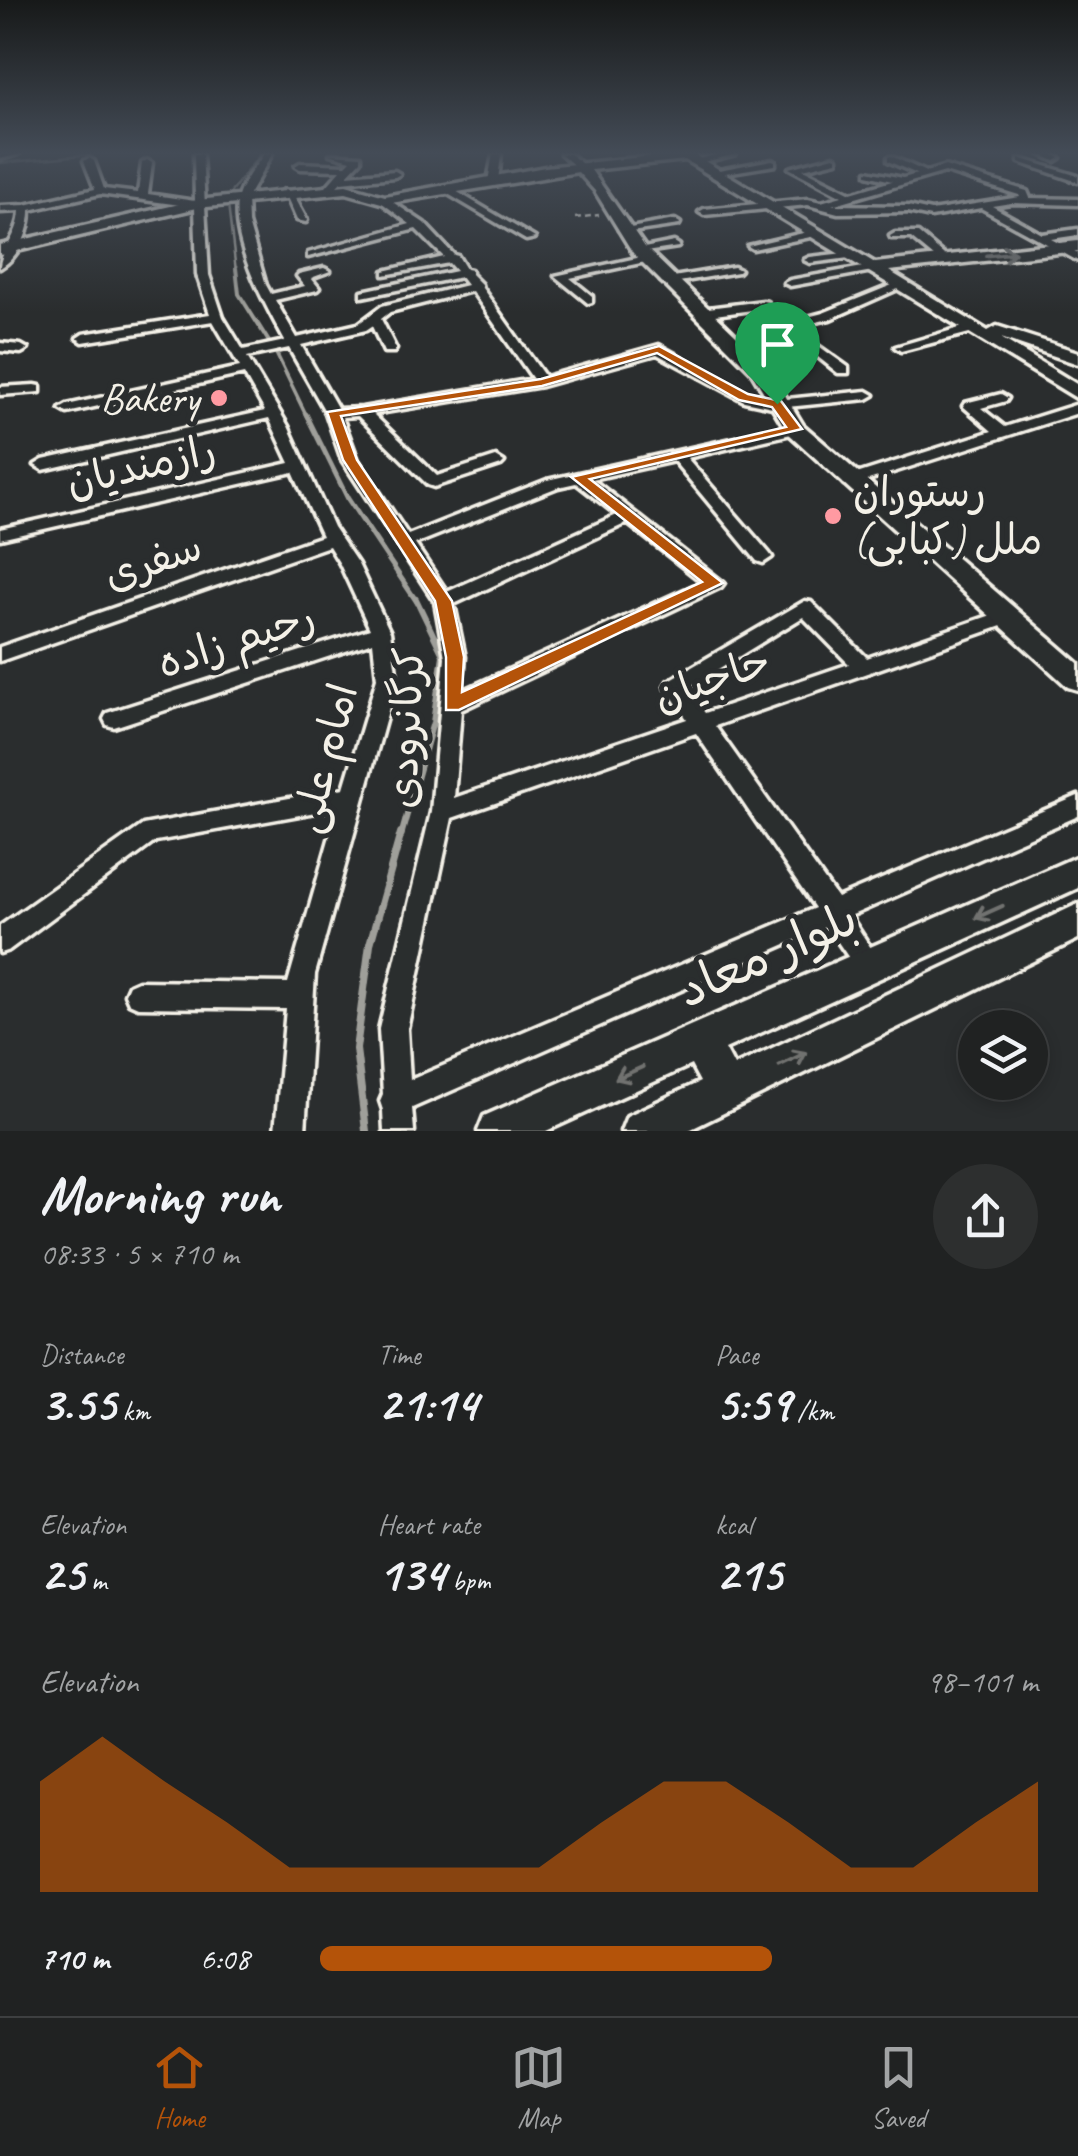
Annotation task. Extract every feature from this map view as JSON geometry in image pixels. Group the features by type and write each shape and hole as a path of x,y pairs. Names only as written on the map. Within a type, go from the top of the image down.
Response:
{"street":[{"path":"0,209 30,207"},
{"path":"8,248 185,207"},
{"name":"امام علی","path":"197,207 204,275 217,317 274,413 332,539 349,564 381,632 387,678 302,974 290,1131"},
{"name":"کرگانرودی","path":"242,207 260,285 333,412 350,460 444,601 455,657 442,812 393,1029 394,1101 399,1131"},
{"path":"295,207 302,220"},
{"path":"394,207 420,225 467,272 542,382"},
{"path":"476,207 530,238"},
{"path":"609,207 667,281 759,368 795,429 1078,680"},
{"path":"704,212 740,207"},
{"path":"772,207 1078,393"},
{"path":"831,207 838,210 908,209 931,214 979,207"},
{"path":"985,207 1078,258"},
{"path":"0,265 25,208"},
{"path":"619,221 674,223"},
{"path":"312,256 420,225"},
{"path":"1040,238 1078,232"},
{"path":"753,246 816,234"},
{"path":"895,236 914,234 944,260"},
{"path":"588,299 561,276 674,246"},
{"path":"790,282 874,268 1078,246"},
{"path":"810,260 853,256"},
{"path":"388,273 454,258"},
{"path":"667,281 734,270"},
{"path":"268,298 313,288 303,276 324,272"},
{"path":"366,294 467,272"},
{"path":"783,325 826,316 902,285"},
{"path":"67,408 244,362 296,342 362,327 386,309 476,286"},
{"path":"700,313 763,305"},
{"path":"950,314 1078,358"},
{"path":"83,338 217,317"},
{"path":"374,318 389,349"},
{"path":"900,346 973,328"},
{"path":"742,353 806,340 843,370"},
{"path":"0,347 21,349"},
{"path":"333,412 362,412 542,382 659,349 744,397 777,404 867,396"},
{"path":"0,391 35,389"},
{"path":"1002,398 970,406 1003,432"},
{"path":"850,481 1078,408"},
{"path":"362,412 434,482 496,462"},
{"path":"43,464 274,413"},
{"path":"404,543 553,483 795,429"},
{"path":"677,455 763,557"},
{"name":"رازمندیان","path":"0,534 298,466"},
{"path":"452,705 715,583 579,477"},
{"path":"444,601 629,516"},
{"name":"سفری","path":"0,654 332,539"},
{"path":"864,666 805,607 674,686 869,965"},
{"name":"حاجیان","path":"442,812 1006,617"},
{"name":"رحیم زاده","path":"114,719 381,632"},
{"path":"0,942 151,832 355,796"},
{"path":"394,1101 1078,806"},
{"name":"بلوار معاد","path":"500,1131 1078,872"},
{"path":"642,1131 1073,923 1067,904 1052,893 1036,891"},
{"path":"138,994 300,996"},
{"path":"700,1042 726,1091"}],"path":[{"path":"575,218 619,221"}],"waterway":[{"path":"228,207 236,271"},
{"path":"236,268 239,294 276,353 307,417"},
{"path":"306,414 348,499 417,602"},
{"path":"401,836 433,722 443,655 416,599"},
{"path":"366,1131 356,1049 370,944 401,833"}],"place":[{"name":"Bakery","path":"219,398"},
{"name":"رستوران ملل (کبابی)","path":"833,516"}],"route":[{"path":"659,349 744,397 777,404 795,429 579,477 715,583 452,705 455,657 444,601 350,460 333,412 362,412 542,382 659,349"}]}
